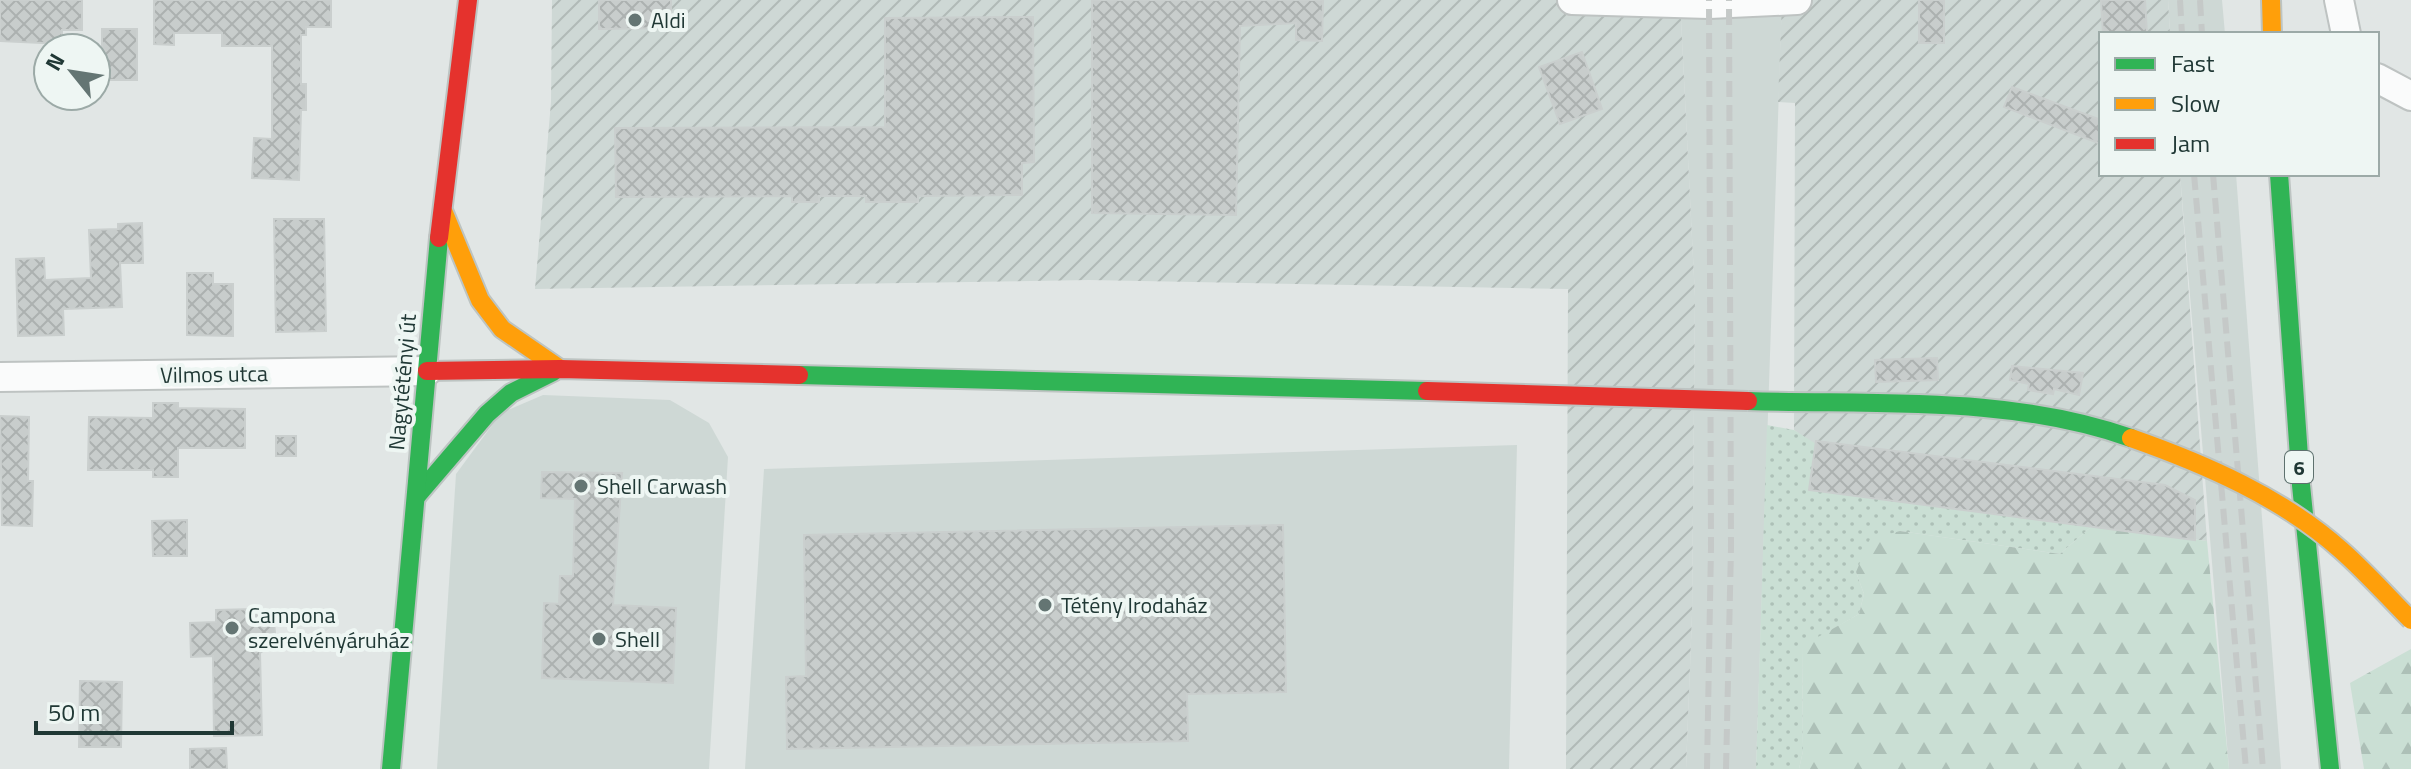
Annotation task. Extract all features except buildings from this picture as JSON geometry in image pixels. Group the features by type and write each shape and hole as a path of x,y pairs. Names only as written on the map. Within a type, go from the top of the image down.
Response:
{"street":[{"name":"Nagytétényi út","path":"391,769 442,209 468,0"},
{"path":"1572,0 1709,4 1797,0"},
{"path":"2271,0 2272,32"},
{"path":"2339,0 2346,32"},
{"path":"2379,79 2411,96"},
{"name":"6","path":"2279,176 2301,485 2330,769"},
{"path":"442,209 480,300 502,329 560,369"},
{"path":"416,497 476,425 511,393 560,369"},
{"path":"427,371 560,369 2004,409 2095,425 2183,456 2263,496 2340,549 2411,620"},
{"name":"Vilmos utca","path":"0,377 427,371"}],"shaded area":[{"path":"552,0 1680,0 1695,297 1692,615 1686,769 1566,769 1568,289 1089,280 535,289 551,102"},
{"path":"1680,0 1782,0 1756,769 1686,769 1692,615 1695,297"},
{"path":"1782,0 2168,0 2170,32 2099,32 2099,176 2180,176 2207,541 1809,490 1815,445 1794,430 1795,103 1778,102"},
{"path":"2168,0 2222,0 2225,32 2170,32"},
{"path":"2180,176 2236,176 2281,769 2229,769"},
{"path":"543,395 670,400 709,423 728,457 709,769 437,769 456,474 501,413"},
{"path":"1517,445 1509,769 745,769 764,469"}],"green space":[{"path":"1767,425 1794,430 1816,444 2092,526 2060,554 1900,531 1856,572 1864,594 1859,614 1802,647 1803,751 1799,769 1756,769"},
{"path":"2092,526 2207,541 2229,769 1799,769 1803,751 1802,646 1859,614 1864,594 1856,572 1870,539 1900,531 2060,554"},
{"path":"2411,649 2411,769 2364,769 2350,683"}],"railway":[{"path":"1707,769 1711,547 1709,0"},
{"path":"1726,769 1731,548 1729,0"},
{"path":"2180,0 2182,32"},
{"path":"2200,0 2202,32"},
{"path":"2194,176 2246,769"},
{"path":"2213,176 2263,769"}],"traffic: fast":[{"path":"2279,176 2301,485 2330,769"},
{"path":"391,769 439,238"},
{"path":"416,497 487,414 511,393 553,372"},
{"path":"799,375 1427,391"},
{"path":"1748,401 1990,408 2085,424 2131,438"}],"traffic: slow":[{"path":"2271,0 2272,32"},
{"path":"444,213 480,300 502,329 560,369"},
{"path":"2131,438 2215,471 2294,514 2341,550 2411,620"}],"traffic: jam":[{"path":"439,238 468,0"},
{"path":"427,371 560,369 799,375"},
{"path":"1427,391 1748,401"}],"place":[{"name":"Aldi","path":"635,20"},
{"name":"Shell Carwash","path":"581,486"},
{"name":"Tétény Irodaház","path":"1045,605"},
{"name":"Campona szerelvényáruház","path":"232,628"},
{"name":"Shell","path":"599,639"}]}
